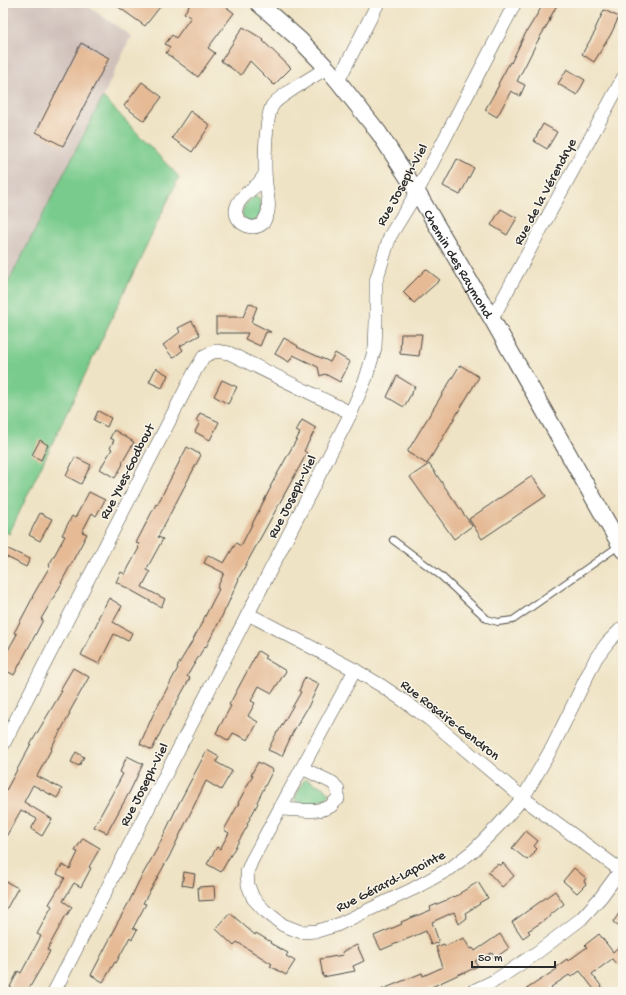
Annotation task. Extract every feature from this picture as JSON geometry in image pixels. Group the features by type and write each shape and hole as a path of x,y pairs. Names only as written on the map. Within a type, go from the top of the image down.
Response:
{"street":[{"name":"Chemin des Raymond","path":"258,3 300,40 327,68 379,133 417,192 492,319 621,547"},
{"path":"338,81 378,3"},
{"name":"Rue Joseph-Viel","path":"54,992 351,414 366,378 375,348 376,281 390,236 417,192 515,3"},
{"path":"265,174 267,129 272,105 280,98 327,68"},
{"name":"Rue de la Vérendrye","path":"492,319 623,78"},
{"name":"Rue Yves-Godbout","path":"3,745 204,356 216,351 229,353 351,414"},
{"name":"Rue Rosaire-Gendron","path":"248,614 355,670 382,686 429,719 523,798 622,870"},
{"name":"Rue Gérard-Lapointe","path":"355,670 252,860 247,872 248,884 253,898 264,910 283,925 301,932 317,931 337,925 412,889 451,868 474,850 523,798 554,746 596,658 608,642 623,628"},
{"path":"281,809 311,811 330,806 338,799 338,790 333,783 302,768"},
{"path":"471,992 496,980 535,954 581,918 601,897 622,870"}],"lane":[{"path":"393,540 441,576 487,619 498,622 513,620 621,547"}],"shaded area":[{"path":"3,3 83,3 131,36 103,97 3,293"}],"green space":[{"path":"103,97 179,177 9,534 3,530 3,293"},
{"path":"257,196 260,200 260,216 255,221 247,221 242,215 245,205"},
{"path":"306,779 324,788 329,795 325,799 312,804 294,800 304,780"}],"building":[{"path":"113,3 163,3 145,26"},
{"path":"191,3 221,3 234,13 208,48 215,53 198,77 166,53 170,47 165,44 172,35 176,38 191,17 184,13"},
{"path":"544,3 558,3 517,81 525,85 520,96 511,91 497,117 485,110 524,36"},
{"path":"604,10 619,17 611,34 594,62 582,54 596,30 595,29"},
{"path":"243,27 264,40 263,41 291,68 274,85 250,61 241,75 221,61"},
{"path":"81,43 109,58 63,146 36,132"},
{"path":"567,69 585,80 577,95 558,84"},
{"path":"142,82 162,97 144,121 124,106"},
{"path":"190,111 210,125 192,152 172,138"},
{"path":"543,124 557,132 547,149 534,141"},
{"path":"457,159 474,168 460,195 443,186"},
{"path":"501,209 517,218 507,235 491,225"},
{"path":"426,269 440,280 414,303 403,292"},
{"path":"249,303 257,307 251,322 271,332 266,332 260,346 245,339 248,333 216,333 216,317 243,317"},
{"path":"192,321 200,335 180,346 183,350 173,358 163,345 180,332 178,328"},
{"path":"401,334 422,334 419,356 400,354"},
{"path":"284,338 298,346 297,347 330,362 335,353 350,362 340,382 325,374 320,376 318,367 293,355 289,362 275,354"},
{"path":"460,365 479,377 427,464 407,452"},
{"path":"156,368 168,375 162,388 149,382"},
{"path":"397,376 415,387 404,407 387,397"},
{"path":"222,380 237,387 228,404 214,396"},
{"path":"98,411 111,418 107,427 94,420"},
{"path":"200,413 219,422 210,440 195,432 200,422 196,421"},
{"path":"302,420 316,428 304,451 307,453 238,579 227,606 206,647 205,646 187,676 190,678 152,750 140,744 153,715 178,668 177,667 193,640 219,589 217,588 224,573 204,563 208,555 224,563 236,543 241,546 270,487 300,433 296,431"},
{"path":"114,430 134,442 115,478 100,469 112,449 110,448 114,440 110,438"},
{"path":"40,440 48,445 41,460 32,455"},
{"path":"187,447 201,455 158,537 163,539 146,570 150,572 142,587 165,599 161,607 116,582 121,572 125,574 139,548 139,544 136,543"},
{"path":"75,457 91,465 81,484 66,476"},
{"path":"429,464 472,526 454,539 410,477"},
{"path":"532,476 546,496 482,539 469,519"},
{"path":"89,492 105,500 96,516 92,513 82,532 87,534 62,583 41,619 43,620 14,675 3,669 3,659 17,634 14,633 32,597 65,536 62,535 72,516 75,518"},
{"path":"40,513 52,519 40,541 29,535"},
{"path":"6,548 30,559 26,567 3,555"},
{"path":"109,598 122,606 113,622 132,633 128,641 114,634 99,664 81,655"},
{"path":"258,651 266,656 264,658 286,671 272,693 259,686 251,701 255,703 248,716 258,722 248,740 233,733 229,741 216,733"},
{"path":"73,668 89,677 37,776 62,789 57,798 33,785 24,802 52,819 42,836 31,829 37,819 21,810 3,842 3,796 34,738 62,691 60,690"},
{"path":"305,677 319,684 282,756 268,750 301,692 299,691"},
{"path":"207,750 219,757 216,762 232,771 221,790 206,781 169,857 143,903 146,904 133,928 137,930 132,939 130,937 116,963 115,962 103,982 91,975"},
{"path":"76,752 84,757 79,766 71,762"},
{"path":"127,756 143,764 107,833 94,827 123,774 120,772"},
{"path":"258,762 273,770 247,824 248,825 221,872 207,864 217,847 220,849 229,833 224,830 253,775 251,775"},
{"path":"526,831 538,841 534,846 537,849 534,852 535,853 527,860 512,848"},
{"path":"83,838 100,848 89,867 91,868 81,887 74,883 63,901 72,907 47,950 50,951 42,966 27,992 19,992 10,987 18,971 21,973 41,936 37,934 52,906 49,904 65,878 57,874 62,865 70,869 78,852 75,851"},
{"path":"503,863 514,876 502,887 488,872 498,864 500,866"},
{"path":"574,868 586,878 584,881 586,884 577,893 563,881"},
{"path":"184,872 195,874 193,887 182,885"},
{"path":"3,880 18,888 3,915"},
{"path":"478,882 488,898 465,913 467,918 459,924 454,912 432,922 439,942 431,945 426,931 381,950 374,936 402,924 401,922 431,910 430,907 461,894 460,893"},
{"path":"214,886 215,900 199,901 198,887"},
{"path":"555,891 564,904 550,915 551,916 528,931 530,933 523,938 512,922"},
{"path":"623,908 623,930 613,922"},
{"path":"230,913 255,935 256,933 288,953 286,956 295,961 286,975 270,966 272,964 237,942 234,946 216,929"},
{"path":"500,934 509,948 495,958 492,953 475,961 478,966 425,990 426,992 376,992 422,973 423,976 443,967 436,947 444,944 445,946 464,938 470,949 473,948 475,951"},
{"path":"599,934 613,952 623,943 623,960 617,965 612,959 592,974 605,991 604,992 596,992 580,971 571,977 569,975 551,987 554,992 522,992 557,969 556,967 567,959 568,961 587,947 585,945"},
{"path":"357,945 364,961 353,966 355,971 323,977 320,959 343,955 342,952"}]}
